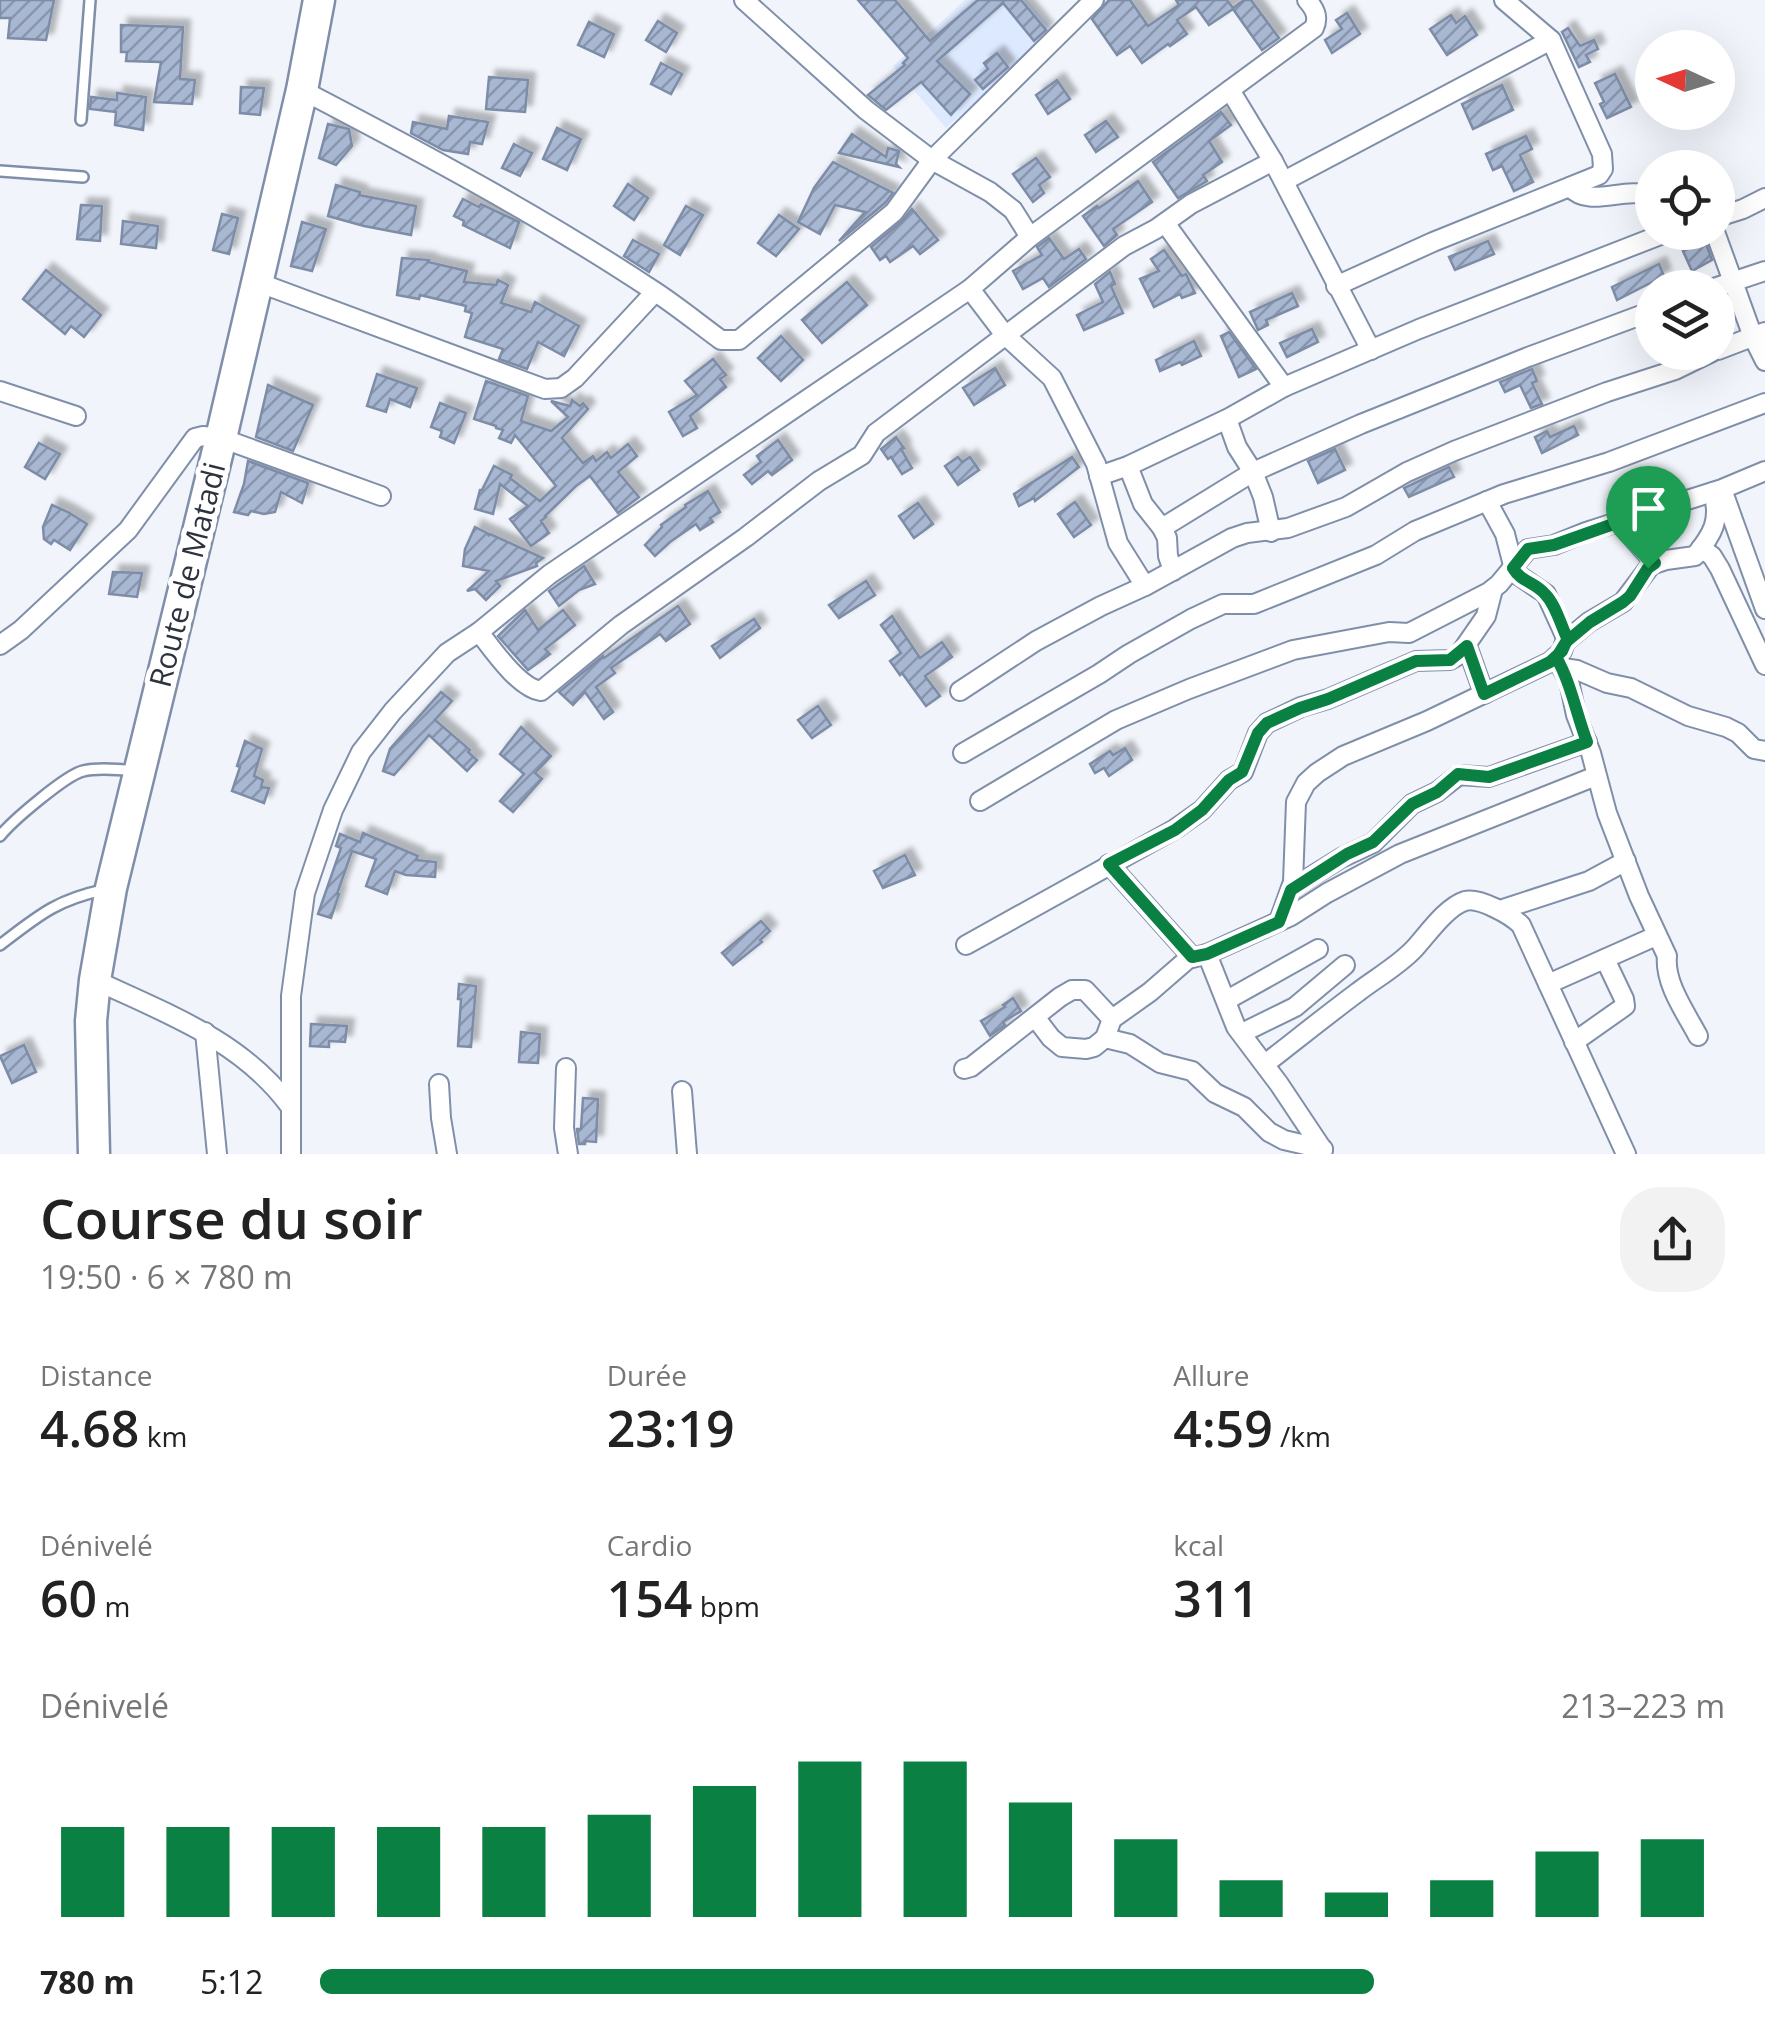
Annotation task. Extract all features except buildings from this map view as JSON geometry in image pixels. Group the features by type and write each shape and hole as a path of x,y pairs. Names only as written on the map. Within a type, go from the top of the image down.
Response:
{"highway":[{"name":"Route de Matadi","path":"94,1154 91,1022 111,888 221,438 302,90 319,0"}],"street":[{"path":"744,0 866,110 932,160 990,192 1012,210 1030,237"},
{"path":"302,90 415,149 562,234 655,292 721,340 739,340 894,212 932,160 1094,0"},
{"path":"291,1154 290,996 305,893 332,810 361,752 393,711 446,654 550,574 970,289 1030,237 1314,28 1315,9 1308,0"},
{"path":"1336,286 1600,175 1602,154 1552,40 1504,0"},
{"path":"1284,181 1552,40"},
{"path":"1230,90 1284,181 1371,350"},
{"path":"479,632 530,689 542,691 621,625 819,481 862,455 876,433 1124,246 1191,204 1273,161"},
{"path":"1570,188 1576,194 1598,198 1635,192"},
{"path":"1735,212 1765,198"},
{"path":"1165,223 1284,388"},
{"path":"1100,476 1371,350 1635,245"},
{"path":"1735,281 1765,270"},
{"path":"257,282 545,389 560,388 575,378 655,292"},
{"path":"970,289 1005,335 1052,378 1088,446 1118,543 1146,586"},
{"path":"1735,300 1759,334 1765,361"},
{"path":"1162,528 1253,472 1361,424 1635,316"},
{"path":"1735,344 1759,334"},
{"path":"960,691 1036,641 1232,538 1288,528 1346,507 1422,464 1675,370"},
{"path":"0,391 76,416"},
{"path":"964,752 1222,604 1254,604 1376,555 1416,531 1488,501 1609,462 1765,404"},
{"path":"1227,419 1263,497 1271,532"},
{"path":"0,645 128,530 195,438 221,438 380,496"},
{"path":"1128,466 1143,504 1167,538 1173,571"},
{"path":"980,801 1116,720 1175,694 1293,650 1389,632 1409,634 1493,589 1528,549 1554,545 1765,471"},
{"path":"1698,1036 1669,978 1668,956 1656,936 1607,813 1560,662 1568,640 1630,596 1648,568 1655,563 1690,558 1701,548 1716,522 1717,490"},
{"path":"1717,490 1760,581 1765,609"},
{"path":"1488,501 1505,534 1513,568 1548,597 1568,640"},
{"path":"1619,522 1655,563"},
{"path":"1701,548 1712,556 1765,665"},
{"path":"1731,592 1760,581"},
{"path":"966,945 1175,830 1242,772 1258,733 1267,723 1416,661 1450,660 1467,646 1486,616 1493,589"},
{"path":"1467,646 1484,694"},
{"path":"1279,922 1291,890 1296,802 1306,783 1343,756 1550,662 1560,662 1607,683 1631,688 1688,716 1726,727 1754,748 1765,751"},
{"path":"1291,890 1373,842 1412,804 1437,792 1458,774 1489,777 1587,742"},
{"path":"1035,1017 1062,1047 1086,1050 1102,1042 1112,1019 1200,956 1279,922 1400,854 1596,776"},
{"path":"1500,910 1589,881 1626,862"},
{"path":"1109,864 1200,956 1227,1000 1236,1027 1325,1151"},
{"path":"1265,1064 1406,957 1458,905 1474,901 1500,910 1521,926 1626,1154"},
{"path":"1548,984 1656,936"},
{"path":"1227,1000 1318,949"},
{"path":"1574,1042 1625,1006 1605,958"},
{"path":"1242,1033 1295,1006 1345,965"},
{"path":"95,980 205,1032 272,1082 290,1105"},
{"path":"964,1069 1072,990 1082,988 1112,1019"},
{"path":"205,1032 217,1154"},
{"path":"1105,1038 1130,1044 1160,1063 1192,1071 1215,1093 1244,1107 1269,1132 1325,1151"},
{"path":"566,1068 564,1128 568,1154"},
{"path":"439,1084 447,1154"},
{"path":"682,1091 687,1154"}],"lane":[{"path":"80,120 90,0"},
{"path":"0,170 83,177"},
{"path":"0,836 80,771 140,771"},
{"path":"0,945 55,905 111,888"}],"shaded area":[{"path":"965,0 1027,0 1056,33 946,128 893,66"}],"route":[{"path":"1648,568 1630,596 1590,622 1566,642 1562,651 1550,662 1484,694 1467,646 1450,660 1416,661 1267,723 1258,733 1246,768 1229,780 1202,810 1175,830 1109,864 1192,957 1279,922 1291,890 1373,842 1412,804 1437,792 1458,774 1489,777 1587,742 1569,681 1556,657 1562,651 1563,645 1566,642 1568,640 1548,597 1513,568 1528,549 1554,545 1619,522 1655,563 1648,568"}]}
